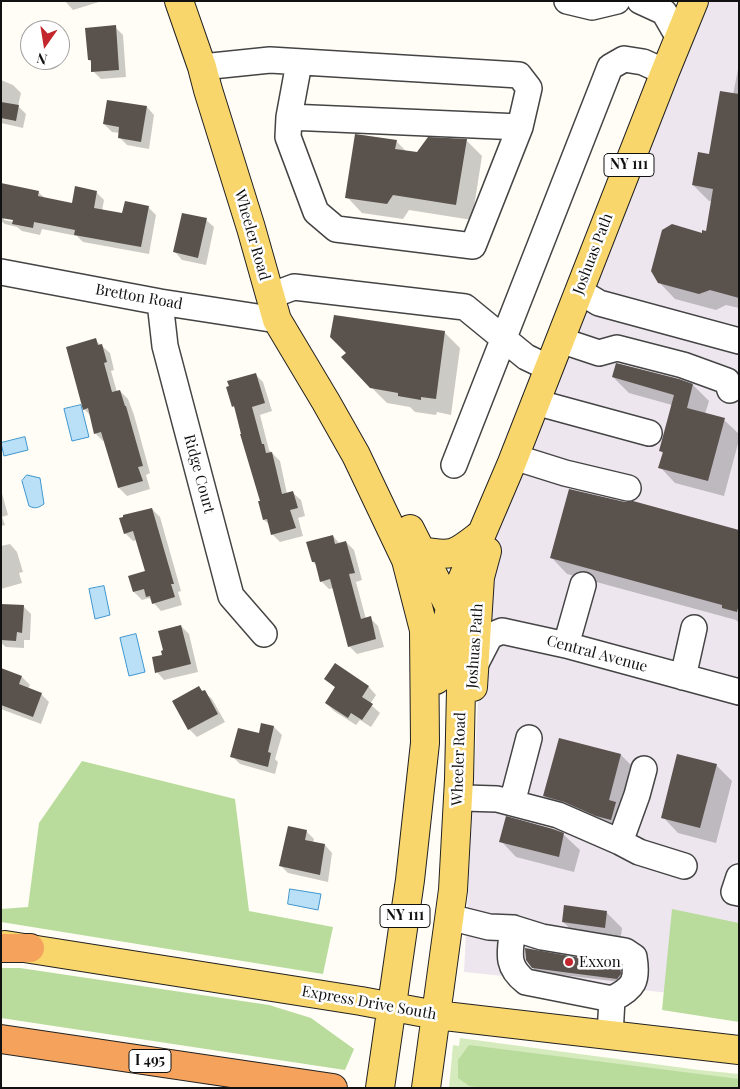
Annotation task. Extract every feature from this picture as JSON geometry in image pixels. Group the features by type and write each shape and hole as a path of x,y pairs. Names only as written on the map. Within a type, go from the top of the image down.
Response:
{"highway":[{"path":"1,947 30,948"},
{"name":"I 495","path":"1,1039 333,1088"}],"main road":[{"name":"Wheeler Road","path":"179,1 202,67 273,308 356,455 406,560 424,630 425,743 410,880 380,1088"},
{"name":"Joshuas Path","path":"425,743 450,608 536,402 694,1"},
{"name":"Wheeler Road","path":"356,455 403,515 450,608 461,690 459,779 453,890 426,1088"},
{"name":"Joshuas Path","path":"453,890 468,770 480,577 512,461"},
{"path":"421,551 444,555 453,554 481,534"},
{"name":"Express Drive South","path":"30,948 392,1006 436,1015 739,1050"}],"street":[{"path":"567,1 592,7 617,1"},
{"path":"640,1 664,12 679,38"},
{"path":"454,465 610,67 624,59 643,62 665,72"},
{"path":"202,67 270,60 519,75 529,88 520,127 473,246 336,229 316,212 288,137 289,117 299,62"},
{"path":"270,60 289,117"},
{"path":"289,117 520,127"},
{"name":"Bretton Road","path":"1,272 160,302 273,308"},
{"path":"273,308 294,287 465,307 526,357 549,368"},
{"path":"579,291 599,303 739,341"},
{"name":"Ridge Court","path":"160,302 165,346 231,596 264,634"},
{"path":"560,340 599,353 617,348 682,365 721,377 727,381 730,390"},
{"path":"536,402 649,433"},
{"path":"512,461 628,488"},
{"path":"566,645 583,585"},
{"path":"684,677 694,628"},
{"name":"Central Avenue","path":"474,668 490,636 502,631 566,645 739,692"},
{"path":"512,803 529,738"},
{"path":"620,842 644,769"},
{"path":"464,798 497,799 558,815 639,852 684,866"},
{"path":"739,877 734,892 739,893"},
{"path":"449,917 489,927 513,928 542,937 625,951 634,957 636,971 632,986 625,992 612,998 526,982 512,968 510,956 513,928"},
{"path":"610,1035 612,998"}],"shaded area":[{"path":"697,1 739,1 739,1000 464,972 484,579 516,466"}],"green space":[{"path":"82,761 235,799 249,911 333,927 323,974 1,922 1,909 28,907 39,823"},
{"path":"672,909 739,923 739,1022 662,1010"},
{"path":"1,968 20,968 269,1005 311,1018 354,1049 345,1070 1,1018"},
{"path":"460,1038 739,1074 739,1088 449,1088 453,1045 459,1046"},
{"path":"469,1045 739,1079 739,1088 485,1088 469,1086 458,1078 458,1060"}],"water":[{"path":"81,405 89,437 72,441 64,409"},
{"path":"25,437 28,450 4,456 1,443"},
{"path":"27,475 40,478 44,504 38,507 33,508 29,506 22,481"},
{"path":"104,586 110,615 95,619 89,589"},
{"path":"136,634 145,672 129,676 120,638"},
{"path":"290,889 321,894 318,910 288,904"}],"building":[{"path":"116,25 119,70 91,72 91,60 88,60 85,28"},
{"path":"720,91 739,94 739,298 710,290 699,294 658,283 651,271 662,230 672,224 702,233 702,230 706,231 713,189 692,185 698,152 709,154"},
{"path":"107,100 147,106 141,142 118,138 119,127 103,124"},
{"path":"1,102 19,105 16,121 1,118"},
{"path":"355,134 397,140 395,149 417,152 428,137 467,139 456,205 393,195 387,204 345,198"},
{"path":"1,183 39,191 38,196 72,203 75,186 97,191 94,208 122,213 125,201 149,206 141,247 74,235 75,230 34,222 33,228 12,224 13,220 1,218"},
{"path":"182,213 207,218 198,258 173,252"},
{"path":"334,315 445,331 436,399 421,397 421,400 398,396 398,393 370,388 341,357 346,353 330,337"},
{"path":"96,338 98,345 102,344 107,362 104,363 112,392 120,390 126,406 143,466 138,467 143,481 118,488 101,432 94,434 88,408 83,410 66,347"},
{"path":"616,363 693,384 687,408 725,418 708,481 658,468 663,452 659,451 674,395 612,377"},
{"path":"256,373 265,403 252,407 262,444 264,444 266,453 272,452 282,494 293,491 298,508 290,510 296,528 271,535 267,519 263,520 258,501 260,501 240,434 234,406 232,407 226,387 229,386 227,381"},
{"path":"569,489 625,502 633,501 739,530 739,604 737,612 722,608 722,605 550,558"},
{"path":"152,508 174,584 171,584 175,597 152,604 150,596 146,597 144,589 133,592 128,576 145,571 133,531 124,534 119,518 123,517 123,515"},
{"path":"333,535 335,544 346,541 355,573 349,574 361,619 371,616 376,639 348,647 330,579 320,582 315,562 312,562 306,542"},
{"path":"1,604 24,605 22,633 17,632 16,641 1,640"},
{"path":"181,625 191,664 155,673 152,657 162,655 161,651 163,650 158,631"},
{"path":"335,663 369,686 362,697 373,704 362,720 351,713 348,718 325,703 335,687 324,679"},
{"path":"1,668 22,676 19,684 42,693 33,717 1,705"},
{"path":"199,686 202,691 205,690 218,714 188,730 172,701"},
{"path":"261,723 274,726 268,752 271,753 268,767 230,757 238,728 259,733"},
{"path":"559,738 621,754 609,800 616,802 611,820 543,796"},
{"path":"677,754 717,764 700,828 661,818"},
{"path":"506,816 564,833 559,857 499,842"},
{"path":"288,826 307,830 305,840 325,844 320,875 279,866"},
{"path":"564,905 607,911 605,928 562,922"},
{"path":"525,948 620,965 621,974 617,979 532,968 526,960"}],"place":[{"name":"Exxon","path":"569,962"}]}
